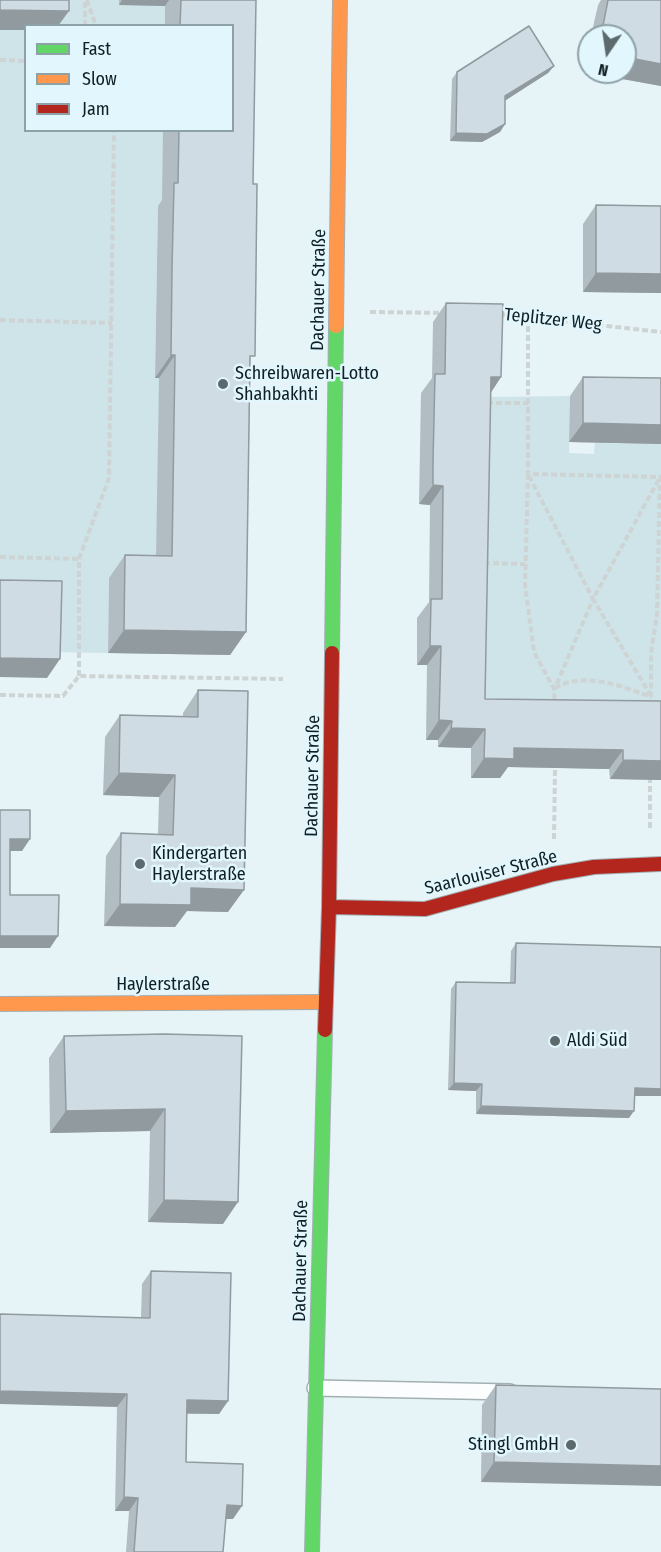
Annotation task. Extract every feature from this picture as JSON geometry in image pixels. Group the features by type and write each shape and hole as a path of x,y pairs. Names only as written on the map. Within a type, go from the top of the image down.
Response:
{"main road":[{"name":"Dachauer Straße","path":"312,1552 329,906 340,0"},
{"name":"Saarlouiser Straße","path":"329,906 425,909 554,874 594,867 656,864"},
{"name":"Haylerstraße","path":"0,1004 326,1002"}],"lane":[{"path":"315,1388 522,1392"}],"path":[{"path":"85,24 86,0"},
{"path":"86,0 95,24"},
{"path":"0,60 24,61"},
{"path":"0,695 63,696 79,676 79,560 109,478 114,132"},
{"path":"337,310 449,314"},
{"name":"Teplitzer Weg","path":"493,314 661,332"},
{"path":"528,317 525,585 534,652 554,689 555,709"},
{"path":"0,320 112,323"},
{"path":"478,403 528,403"},
{"path":"528,474 660,476"},
{"path":"528,474 593,599 651,697"},
{"path":"554,689 593,599 660,476"},
{"path":"651,708 651,653 659,614 660,476"},
{"path":"0,557 79,560"},
{"path":"475,563 525,564"},
{"path":"79,676 283,679"},
{"path":"554,689 566,682 586,681 607,683 651,697"},
{"path":"554,874 555,768"},
{"path":"650,776 656,864"}],"shaded area":[{"path":"55,0 119,0 119,5 165,6 165,24 55,24"},
{"path":"0,30 24,30 24,132 163,132 168,206 158,206 155,378 165,378 159,398 156,578 109,578 108,653 48,652 0,599"},
{"path":"570,396 569,453 594,454 595,443 661,444 661,731 472,718 488,397"}],"building":[{"path":"0,0 69,0 69,11 0,10"},
{"path":"181,0 256,0 253,184 257,184 255,356 250,356 246,632 124,630 125,555 172,556 175,355 171,355 172,269 174,183 178,183 179,132 234,132 234,24 180,24"},
{"path":"608,0 661,0 661,64 637,59 637,24 603,24"},
{"path":"529,26 554,66 505,96 505,124 487,134 456,133 457,72"},
{"path":"596,205 661,206 661,274 596,273"},
{"path":"446,303 503,304 501,377 491,377 485,699 661,701 661,761 623,760 623,750 514,748 514,759 484,758 485,729 451,728 452,721 439,720 441,646 430,646 431,599 442,599 443,486 433,485 433,462 435,374 445,374"},
{"path":"583,377 661,378 661,425 583,423"},
{"path":"0,580 62,581 60,659 0,658"},
{"path":"198,690 248,691 244,890 191,888 191,905 120,904 121,833 173,835 175,775 119,773 120,715 198,717"},
{"path":"0,810 30,810 30,839 10,839 10,895 59,895 58,936 0,936"},
{"name":"Aldi Süd","path":"516,943 661,947 661,1089 635,1088 634,1111 481,1106 482,1084 454,1083 456,982 515,983"},
{"path":"164,1034 242,1036 238,1202 164,1200 165,1109 66,1111 64,1036"},
{"path":"151,1271 231,1273 228,1401 187,1400 186,1462 243,1464 242,1506 227,1505 223,1552 134,1552 138,1498 124,1497 127,1394 0,1391 0,1314 150,1318"},
{"name":"Stingl GmbH","path":"496,1385 661,1389 661,1466 494,1462"}],"traffic: fast":[{"path":"332,653 336,326"},
{"path":"312,1552 325,1030"}],"traffic: slow":[{"path":"336,326 340,0"},
{"path":"0,1004 326,1002"}],"traffic: jam":[{"path":"325,1030 332,653"},
{"path":"329,907 425,909 553,874 594,867 661,864"}],"place":[{"name":"Schreibwaren-Lotto Shahbakhti","path":"223,384"},
{"name":"Kindergarten Haylerstraße","path":"140,864"},
{"name":"Aldi Süd","path":"555,1041"},
{"name":"Stingl GmbH","path":"571,1445"}]}
